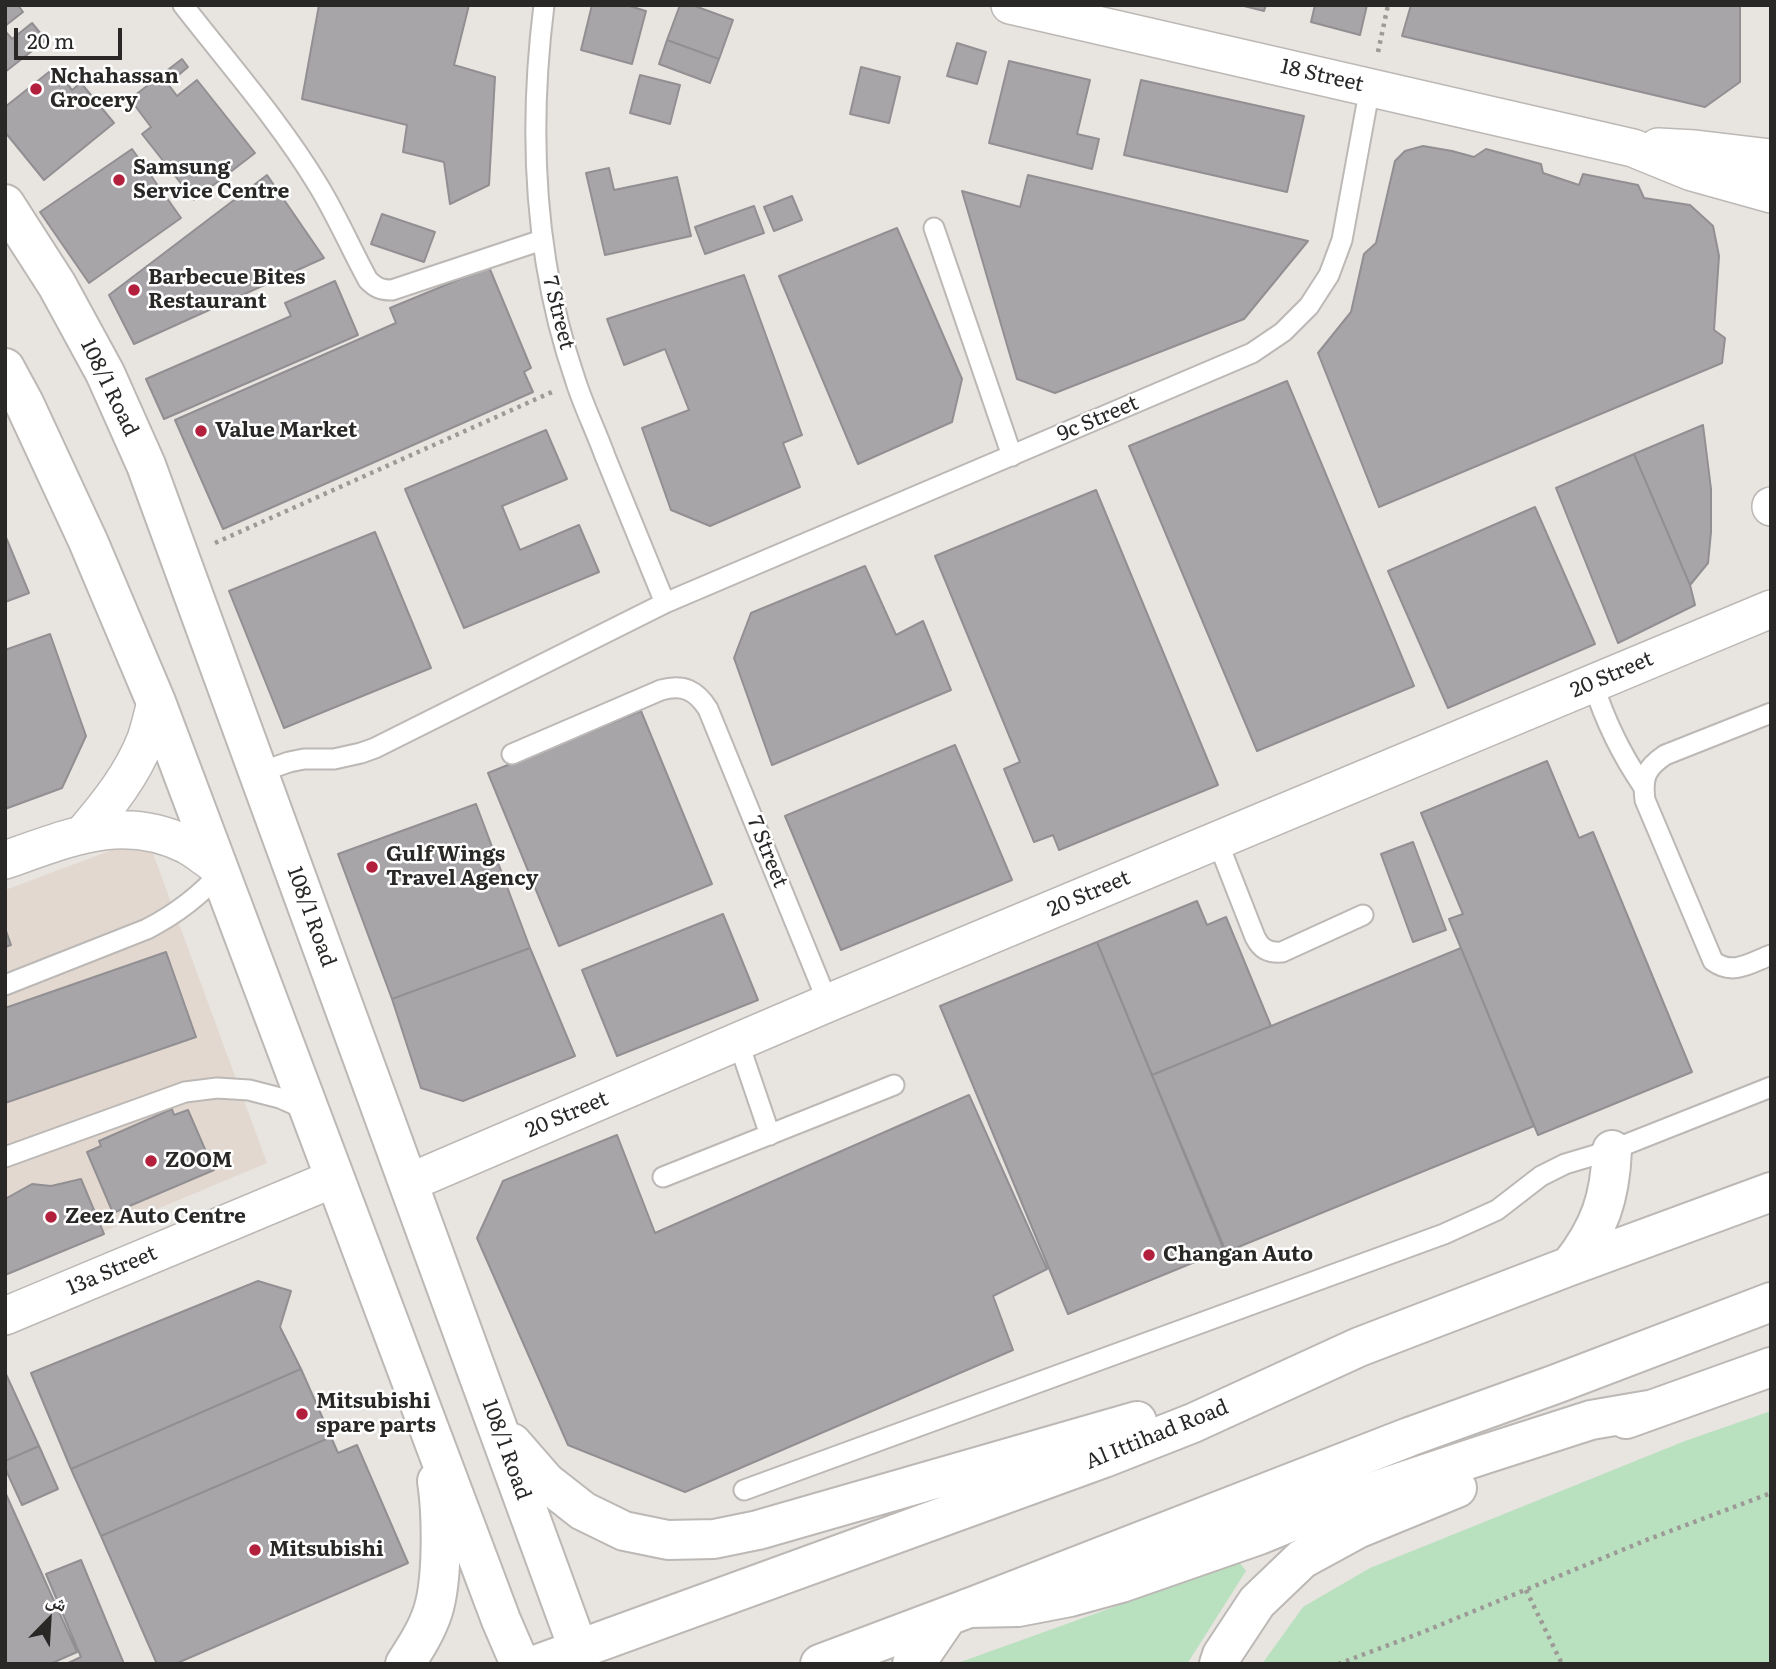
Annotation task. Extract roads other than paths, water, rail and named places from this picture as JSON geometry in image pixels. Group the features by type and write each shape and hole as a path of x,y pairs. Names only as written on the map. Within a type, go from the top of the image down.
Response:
{"main road":[{"name":"108/1 Road","path":"5,204 57,285 105,373 146,465 491,1409 578,1656"},
{"path":"5,368 88,541 156,702 501,1620 520,1664"},
{"path":"1570,1266 1585,1247 1606,1200 1612,1150"},
{"name":"Al Ittihad Road","path":"538,1664 578,1656 1104,1458 1193,1423 1359,1347 1771,1192"},
{"path":"820,1664 1396,1442 1771,1302"},
{"path":"1219,1664 1256,1602 1302,1559 1357,1529 1649,1410 1771,1367"},
{"path":"491,1409 515,1448 538,1474 583,1511 624,1531 668,1540 714,1539 771,1526 1290,1378"},
{"path":"912,1664 958,1612 1017,1607 1070,1597 1121,1583 1259,1535 1335,1504 1479,1456 1591,1420 1649,1410"},
{"path":"405,1664 421,1638 433,1610 440,1573 439,1496 429,1427"}],"street":[{"name":"18 Street","path":"1010,5 1633,148 1692,172 1771,194"},
{"name":"18 Street","path":"1633,148 1695,149 1771,158"},
{"name":"20 Street","path":"408,1183 828,1003 1771,609"},
{"path":"83,834 108,806 130,773 146,739 156,702"},
{"path":"5,860 83,834 119,829 155,833 188,846 220,869"},
{"name":"13a Street","path":"5,1316 335,1178"}],"lane":[{"path":"183,5 291,143 343,227 363,272 374,286 392,290 542,240"},
{"name":"7 Street","path":"544,5 535,98 535,169 542,240 555,312 576,382 665,603"},
{"name":"9c Street","path":"258,773 289,761 341,758 375,748 665,603 1252,353 1283,332 1309,306 1329,275 1342,240 1370,87"},
{"path":"934,228 1012,456"},
{"path":"1593,683 1601,711 1613,737 1643,786"},
{"name":"7 Street","path":"512,754 661,690 672,687 694,692 708,709 828,1003"},
{"path":"1771,713 1665,755 1646,773 1643,786 1645,800 1713,961 1732,969 1771,955"},
{"path":"1216,840 1255,937 1265,950 1282,952 1363,915"},
{"path":"5,985 147,929 187,905 205,890 220,869"},
{"path":"738,1041 770,1135"},
{"path":"663,1177 894,1085"},
{"path":"744,1490 1444,1234 1497,1210 1541,1176 1565,1164 1612,1150 1771,1087"},
{"path":"6,1155 185,1092 217,1088 249,1090 281,1098 310,1111"}],"place":[{"name":"Nchahassan Grocery","path":"36,89"},
{"name":"Samsung Service Centre","path":"119,180"},
{"name":"Barbecue Bites Restaurant","path":"134,290"},
{"name":"Value Market","path":"201,431"},
{"name":"Gulf Wings Travel Agency","path":"372,867"},
{"name":"ZOOM","path":"151,1161"},
{"name":"Zeez Auto Centre","path":"51,1217"},
{"name":"Changan Auto","path":"1149,1255"},
{"name":"Mitsubishi spare parts","path":"302,1414"},
{"name":"Mitsubishi","path":"255,1550"}]}
